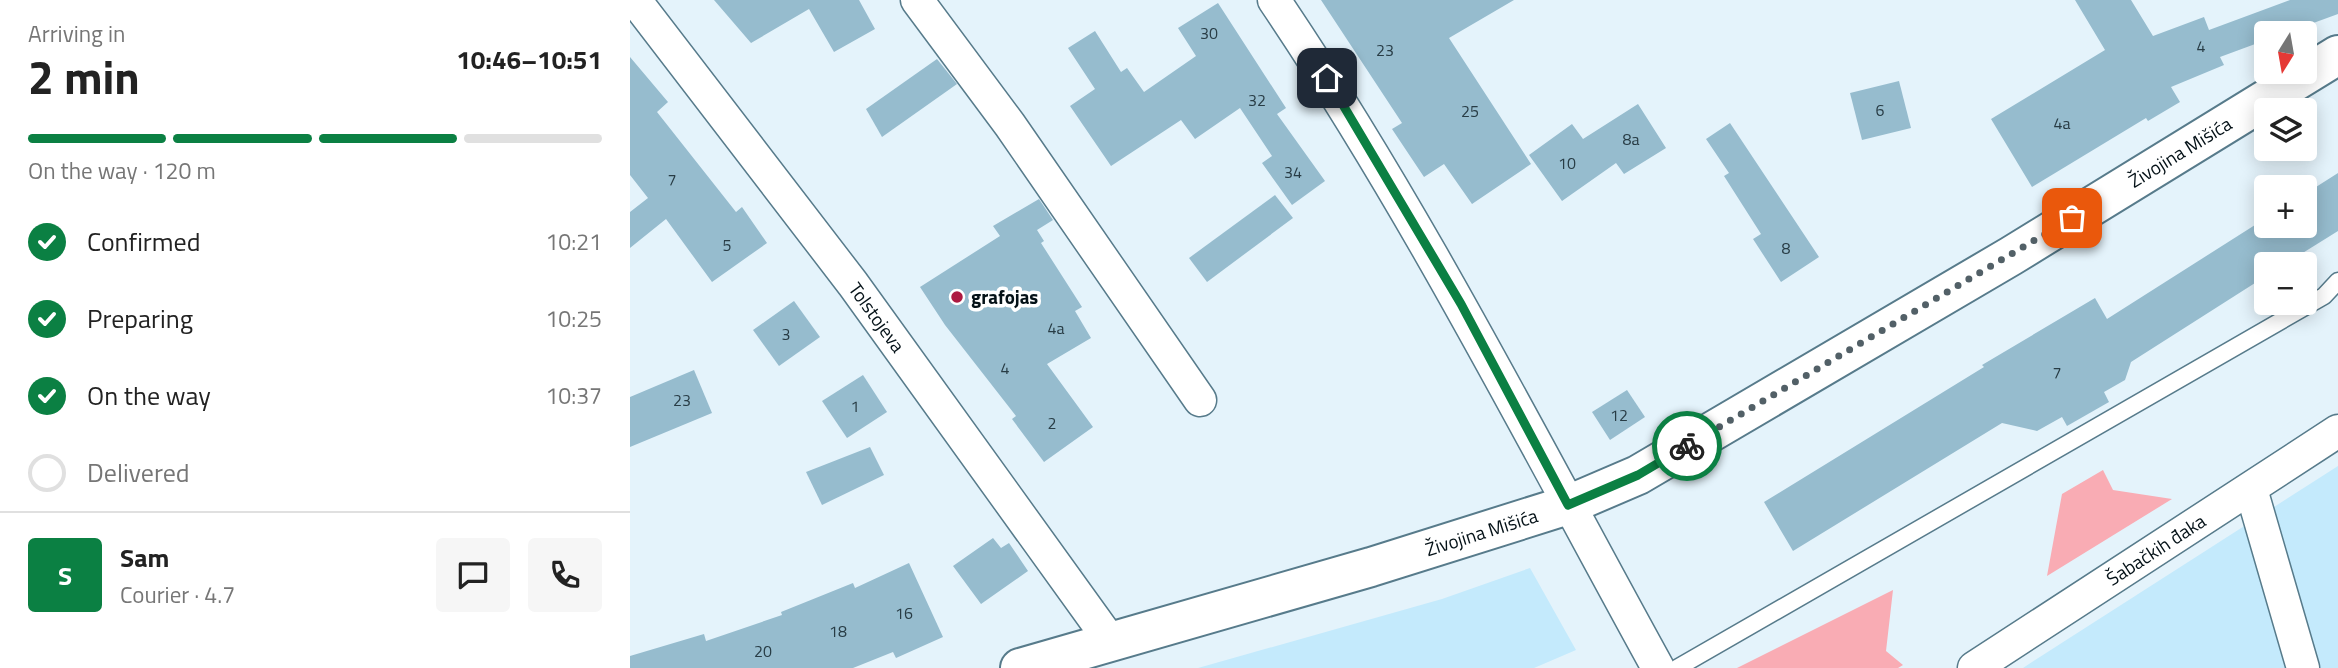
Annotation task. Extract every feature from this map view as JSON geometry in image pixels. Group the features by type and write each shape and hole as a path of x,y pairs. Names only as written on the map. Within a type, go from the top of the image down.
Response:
{"main road":[{"name":"Živojina Mišića","path":"1024,668 1568,505 1638,475 2031,244 2338,55"}],"street":[{"name":"Tolstojeva","path":"635,0 853,284 1111,642"},
{"path":"918,0 1010,125 1200,400"},
{"path":"1274,0 1340,97 1461,304 1658,668"},
{"name":"Šabačkih đaka","path":"1974,668 2338,431"},
{"path":"2251,489 2303,668"}],"lane":[{"path":"1677,668 2324,296 2338,281"}],"shaded area":[{"path":"2338,466 2338,668 2023,668 2032,662"},
{"path":"2103,470 2113,490 2172,499 2047,576 2062,494"},
{"path":"1530,568 1576,650 1534,668 1198,668 1442,599"},
{"path":"1893,590 1886,651 1903,665 1898,668 1737,668"}],"building":[{"path":"714,0 859,0 875,29 834,52 809,9 751,43"},
{"path":"1321,0 1514,0 1449,38 1531,164 1472,204 1444,164 1424,177 1392,129 1402,123"},
{"path":"2075,0 2131,0 2153,36 2204,17 2209,30 2290,0 2338,0 2338,14 2317,22 2254,21 2254,44 2220,57 2224,65 2171,87 2180,102 2148,121 2146,118 2032,187 1991,119 2105,50"},
{"path":"1218,3 1286,108 1277,114 1325,181 1292,205 1262,163 1272,156 1240,108 1195,139 1181,120 1111,166 1070,106 1095,89 1068,48 1095,31 1121,72 1127,68 1144,92 1196,56 1178,28"},
{"path":"630,57 668,102 657,112 736,212 742,207 767,243 712,282 666,219 630,248 630,212 648,198 630,175"},
{"path":"937,59 957,84 882,137 866,109"},
{"path":"1899,81 1911,128 1862,140 1850,93"},
{"path":"1638,104 1666,148 1624,174 1616,163 1562,201 1529,155 1572,124 1583,139"},
{"path":"1730,123 1819,257 1781,282 1753,239 1761,234 1724,176 1729,173 1706,139"},
{"path":"2338,173 2338,231 2304,252 2254,252 2254,284 2131,362 2125,380 2104,392 2109,402 2067,426 2062,417 2037,431 2002,423 1793,551 1764,502 1984,367 1982,365 2095,298 2107,319 2254,226 2254,238 2317,238 2317,186"},
{"path":"1275,195 1293,218 1207,282 1189,258"},
{"path":"1039,199 1053,220 1037,230 1044,241 1041,243 1082,307 1075,311 1091,338 1047,364 1093,427 1044,462 1012,419 1016,416 945,325 920,287 1000,236 993,226"},
{"path":"794,301 820,337 779,366 753,330"},
{"path":"694,370 712,413 630,447 630,397"},
{"path":"863,375 887,412 847,438 822,401"},
{"path":"1627,390 1645,417 1610,440 1592,412"},
{"path":"870,447 884,475 822,505 806,472"},
{"path":"993,538 1001,548 1009,543 1028,571 981,604 953,566"},
{"path":"909,563 943,637 896,658 893,652 853,668 630,668 630,656 704,634 706,641 782,615 781,612 853,583 855,588"}],"way so far":[{"path":"1687,446 2072,218"}],"place":[{"name":"grafojas","path":"957,297"}],"route":[{"path":"1327,78 1461,304 1568,505 1638,475 1687,446"}]}
